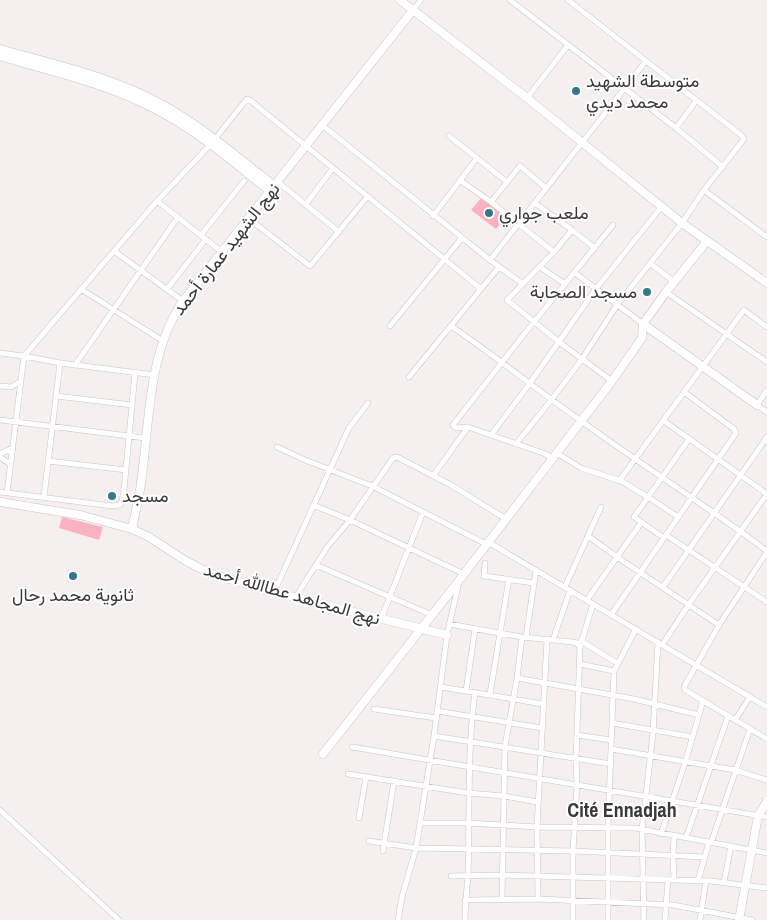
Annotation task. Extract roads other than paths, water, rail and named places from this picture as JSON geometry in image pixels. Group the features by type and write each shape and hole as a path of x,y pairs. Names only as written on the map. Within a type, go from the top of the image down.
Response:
{"street":[{"path":"400,0 527,98 682,223 767,283"},
{"path":"413,10 421,0"},
{"path":"510,0 676,128 722,167"},
{"path":"516,444 552,400 582,359 617,305 682,223 704,190 742,143 743,138 568,0"},
{"name":"نهج الشهيد عمارة أحمد","path":"132,529 141,483 145,438 155,375 163,341 171,321 183,301 413,10"},
{"path":"527,98 568,45"},
{"path":"0,49 100,78 141,94 182,116 212,142"},
{"path":"0,56 98,85 138,100 212,142 274,186 306,204 339,232"},
{"path":"490,260 646,61"},
{"path":"6,493 19,382 24,356 157,201 212,142 245,101 249,99 481,289"},
{"path":"676,128 696,101"},
{"path":"322,125 461,239 523,284"},
{"path":"450,136 507,182"},
{"path":"433,216 477,158"},
{"path":"491,202 520,166 546,188"},
{"path":"306,204 333,168"},
{"path":"201,235 244,181"},
{"path":"461,181 491,202 554,252"},
{"path":"704,190 767,237"},
{"path":"249,219 309,266 313,264 368,196"},
{"path":"157,201 222,252"},
{"path":"536,202 595,248"},
{"path":"491,435 595,290 662,206"},
{"path":"75,365 178,218"},
{"path":"550,462 549,456 543,453 468,427 456,428 453,425 502,361 613,225"},
{"path":"572,230 554,252 508,300 558,342 612,380"},
{"path":"166,289 206,239"},
{"path":"390,326 461,239"},
{"path":"323,754 422,629 612,380 642,338 643,324 707,241"},
{"path":"114,251 183,301"},
{"path":"651,264 674,282"},
{"path":"409,377 499,267"},
{"path":"540,267 565,284"},
{"path":"575,273 595,290 767,412"},
{"path":"81,289 163,341"},
{"path":"666,292 767,362"},
{"path":"619,481 744,310 767,327"},
{"path":"451,326 502,361 581,421 692,496 767,551 764,561 743,586 718,626 684,687 685,690 767,739"},
{"path":"0,353 155,375"},
{"path":"44,497 60,363"},
{"path":"0,492 118,506 122,501 126,470 135,373"},
{"path":"11,388 19,382"},
{"path":"0,386 11,388 18,397"},
{"path":"756,405 767,390"},
{"path":"611,615 735,435 736,431 684,392"},
{"path":"56,396 132,405"},
{"path":"274,592 349,428 368,403"},
{"path":"0,420 145,438"},
{"path":"644,920 642,830 660,644 767,494 664,421"},
{"path":"433,476 468,427"},
{"path":"663,587 767,436"},
{"path":"689,439 634,518 715,567 767,602"},
{"path":"277,447 329,470 372,486 487,543 567,588 767,707"},
{"path":"10,464 0,455 12,448"},
{"path":"557,453 581,468 619,481 678,517"},
{"path":"296,598 328,546 350,520 391,460 397,457 451,484 506,519"},
{"path":"48,461 126,470"},
{"name":"نهج المجاهد عطاالله أحمد","path":"0,502 80,515 132,529 150,537 186,561 209,573 296,598 447,635"},
{"path":"313,505 409,548 462,577"},
{"path":"538,899 538,802 544,684 550,640 567,588 601,507"},
{"path":"381,619 423,512"},
{"path":"587,600 641,523"},
{"path":"588,536 689,604 718,626"},
{"path":"485,563 484,576 534,583"},
{"path":"316,565 432,615"},
{"path":"502,899 505,746 536,570"},
{"path":"398,920 416,848 424,786 434,736 447,635 462,577"},
{"path":"490,694 509,579"},
{"path":"573,920 573,851 577,784 576,759 580,644 593,604"},
{"path":"449,624 524,637 575,642 617,663"},
{"path":"466,691 475,629"},
{"path":"608,920 608,828 614,670 636,630"},
{"path":"580,664 614,670"},
{"path":"518,678 654,703 699,715"},
{"path":"440,687 543,704"},
{"path":"465,920 468,876 470,741 475,692"},
{"path":"735,720 750,697"},
{"path":"661,834 685,763 703,701"},
{"path":"374,709 436,718"},
{"path":"437,712 542,728"},
{"path":"686,838 728,716"},
{"path":"612,723 693,737"},
{"path":"698,881 704,857 750,729"},
{"path":"577,735 612,740"},
{"path":"434,736 611,764"},
{"path":"352,747 767,817"},
{"path":"611,750 735,770 767,780"},
{"path":"348,774 538,802"},
{"path":"359,818 366,777"},
{"path":"383,851 394,781"},
{"path":"739,919 758,816 767,801"},
{"path":"0,810 119,920"},
{"path":"420,823 635,828 767,853"},
{"path":"665,920 671,880 674,836"},
{"path":"369,841 416,848 608,852 704,857"},
{"path":"724,882 731,846"},
{"path":"451,876 501,875 706,881 767,888"},
{"path":"700,920 706,881"},
{"path":"465,900 538,899 667,905 752,920"}],"place":[{"name":"متوسطة الشهيد محمد ديدي","path":"576,91"},
{"name":"ملعب جواري","path":"489,213"},
{"name":"مسجد الصحابة","path":"647,292"},
{"name":"مسجد","path":"112,496"},
{"name":"ثانوية محمد رحال","path":"73,576"}],"district":[{"name":"Cité Ennadjah","path":"622,810"}]}
